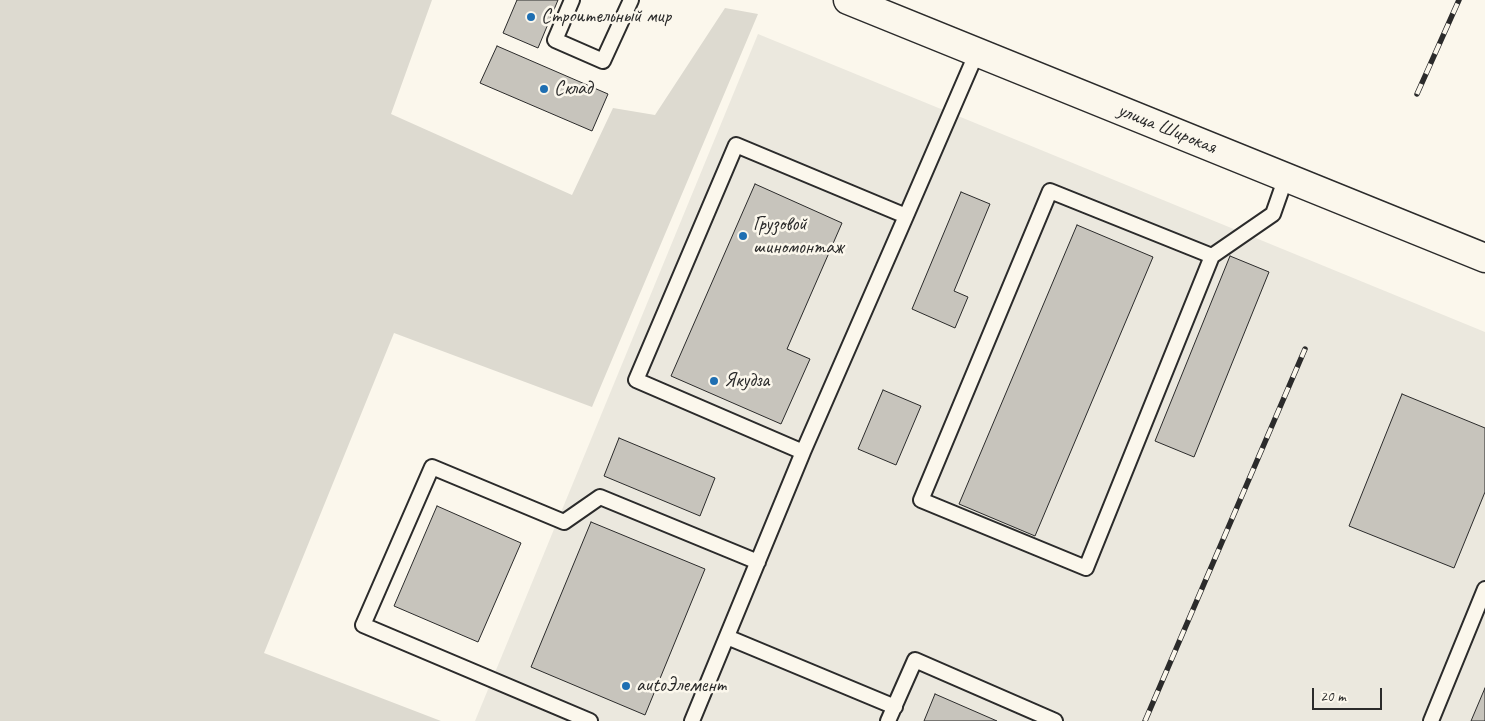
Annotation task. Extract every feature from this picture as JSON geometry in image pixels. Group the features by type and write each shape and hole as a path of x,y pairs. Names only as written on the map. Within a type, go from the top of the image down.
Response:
{"street":[{"name":"улица Широкая","path":"848,0 1485,258"}],"lane":[{"path":"572,0 555,40 604,61 631,0"},
{"path":"692,721 803,452 976,52"},
{"path":"803,452 636,380 736,146 906,216"},
{"path":"1212,256 1050,191 921,500 1086,568 1212,256 1273,214 1286,177"},
{"path":"590,721 363,625 432,467 564,522 600,497 758,562"},
{"path":"1431,721 1485,589"},
{"path":"727,637 895,707"},
{"path":"888,721 915,660 1055,721"}],"shaded area":[{"path":"0,0 432,0 391,114 572,195 613,108 655,115 725,8 758,14 592,407 394,333 264,653 441,721 0,721"},
{"path":"758,34 1485,332 1485,721 475,721"}],"building":[{"name":"Строительный мир","path":"517,0 558,0 538,48 503,33"},
{"name":"Склад","path":"497,46 608,94 592,131 480,83"},
{"path":"755,184 842,223 787,349 810,359 781,424 671,376"},
{"path":"961,192 990,204 954,291 968,297 955,328 912,309"},
{"path":"1077,225 1153,257 1035,536 959,504"},
{"path":"1230,256 1269,272 1194,457 1155,441"},
{"path":"883,390 921,406 896,465 858,449"},
{"path":"1402,394 1485,428 1485,492 1454,568 1349,526"},
{"path":"619,438 715,478 700,516 604,476"},
{"path":"437,506 521,543 478,642 394,606"},
{"path":"591,522 705,569 645,715 531,667"},
{"path":"1485,688 1485,721 1471,721"},
{"path":"935,694 997,721 924,721"}],"railway":[{"path":"1417,94 1459,0"},
{"path":"1145,721 1305,349"}],"place":[{"name":"Строительный мир","path":"531,17"},
{"name":"Склад","path":"544,89"},
{"name":"Грузовой шиномонтаж","path":"743,236"},
{"name":"Якудза","path":"714,381"},
{"name":"autoЭлемент","path":"626,686"}]}
